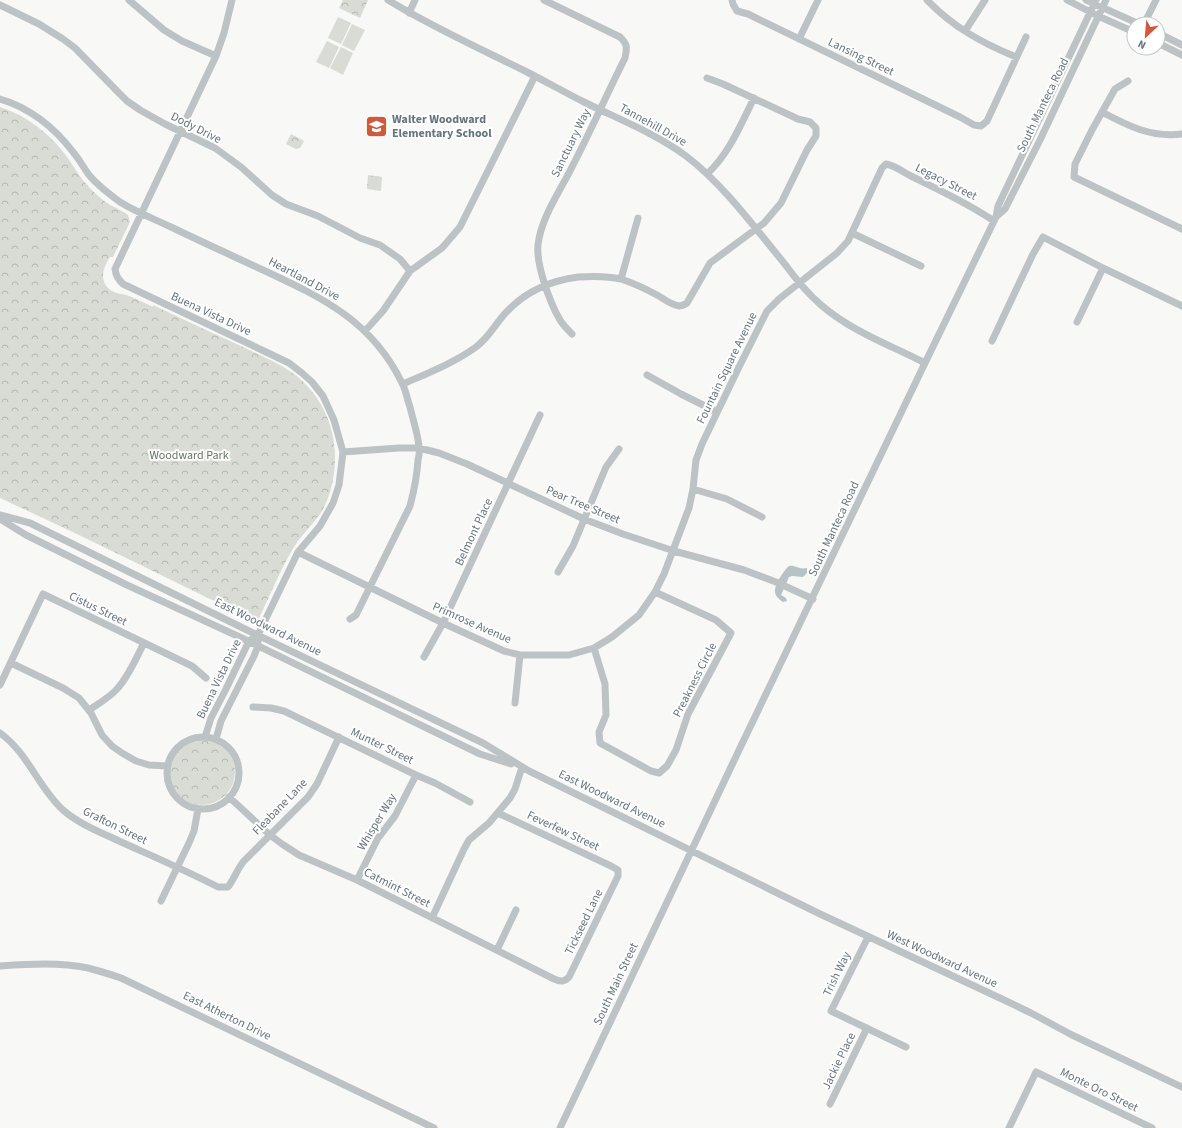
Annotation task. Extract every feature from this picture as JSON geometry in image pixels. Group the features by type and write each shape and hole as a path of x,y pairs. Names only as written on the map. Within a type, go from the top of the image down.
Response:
{"street":[{"path":"129,0 164,30 182,41 216,56"},
{"name":"Buena Vista Drive","path":"216,739 221,721 258,646 258,635 298,552 320,526 333,503 339,485 343,452 334,420 323,396 312,382 302,373 289,363 272,354 123,284 116,274 115,269 216,56 224,33 229,7 232,0"},
{"name":"Tannehill Drive","path":"388,0 434,27 535,76 658,139 684,155 707,174 800,283 820,304 834,316 879,342 925,363"},
{"path":"409,13 415,0"},
{"name":"Sanctuary Way","path":"544,0 599,26 620,37 626,42 625,58 573,165 544,220 539,235 537,247 538,258 545,285 561,321 572,334"},
{"path":"799,39 818,0"},
{"path":"927,0 950,21 977,40 1016,57 1026,37"},
{"path":"964,31 985,0"},
{"path":"1066,0 1126,28"},
{"path":"1086,0 1096,2 1102,8 1126,18"},
{"name":"South Manteca Road","path":"995,219 1005,209 1040,140 1106,0"},
{"path":"1148,16 1156,0"},
{"name":"Lansing Street","path":"733,2 737,11 748,14 974,125 981,126 987,121 1016,57"},
{"name":"South Manteca Road","path":"692,850 995,219 998,206 1096,2"},
{"name":"Dody Drive","path":"0,5 39,24 63,39 75,48 127,101 140,110 215,148 241,167 272,195 286,204 318,216 360,238 380,245 400,259 410,271"},
{"path":"1166,37 1182,45"},
{"path":"1166,47 1182,54"},
{"path":"365,330 383,311 410,271 442,248 460,227 535,76"},
{"path":"403,384 456,359 476,347 484,340 507,311 533,290 545,285 578,277 621,280 637,285 667,302 678,306 682,306 687,303 710,263 764,223 781,203 807,150 816,136 816,128 810,122 798,119 707,78"},
{"path":"1128,81 1115,90 1102,112 1075,164 1074,177 1182,228"},
{"path":"707,174 724,155 754,98"},
{"name":"Heartland Drive","path":"0,99 24,109 59,135 99,186 124,204 326,301 346,314 365,330 388,359 403,384 420,448 415,490 410,506 356,615 350,619"},
{"path":"1102,112 1127,125 1153,133 1182,134"},
{"name":"Legacy Street","path":"886,164 893,165 905,174 995,219"},
{"name":"Fountain Square Avenue","path":"674,551 689,508 693,489 696,460 702,444 747,349 768,311 778,299 838,253 848,240 882,168 886,164"},
{"path":"621,280 638,218"},
{"path":"852,233 921,266"},
{"path":"992,341 1033,254 1043,237 1182,306"},
{"path":"1077,322 1103,268"},
{"path":"647,375 717,412"},
{"name":"Belmont Place","path":"424,657 443,623 540,415"},
{"name":"Pear Tree Street","path":"343,452 420,448 453,457 584,519 674,551 744,570 788,587 812,599"},
{"path":"558,572 573,546 606,467 619,449"},
{"path":"693,489 727,499 762,516"},
{"name":"East Woodward Avenue","path":"0,515 30,523 482,743 522,767 692,850"},
{"name":"East Woodward Avenue","path":"0,519 26,536 258,646 480,754 522,767"},
{"name":"Primrose Avenue","path":"298,552 504,651 520,654 569,655 594,648 612,637 638,615 655,592 674,551"},
{"name":"Preakness Circle","path":"594,648 605,684 606,714 599,732 600,743 651,771 658,773 667,766 676,750 688,714 731,633 716,620 655,592"},
{"name":"Cistus Street","path":"11,663 43,594 192,666 206,678"},
{"name":"Buena Vista Drive","path":"205,737 211,718 249,642 258,635"},
{"path":"88,710 107,698 126,679 144,643"},
{"path":"515,703 520,654"},
{"path":"0,685 11,663 63,688 78,698 88,710 102,735 112,746 136,761 149,765 167,766"},
{"name":"Munter Street","path":"253,707 271,708 284,711 435,783 470,802"},
{"name":"Grafton Street","path":"0,733 19,750 41,784 63,810 76,819 146,854 178,867 218,887 228,887"},
{"path":"200,736 216,739 228,746 233,753 238,762 239,779 237,786 224,802 206,809 198,809 185,804 173,793 166,776 167,766 170,756 175,749 190,738 200,736"},
{"name":"Fleabane Lane","path":"228,887 243,862 308,797 317,784 339,737"},
{"path":"432,918 469,840 489,823 510,798 515,789 522,767"},
{"name":"Whisper Way","path":"358,880 378,838 395,816 416,775"},
{"name":"Catmint Street","path":"229,797 270,835 299,855 358,880 560,982 565,981"},
{"path":"161,901 194,831 198,809"},
{"name":"Feverfew Street","path":"498,813 618,870"},
{"name":"West Woodward Avenue","path":"692,850 830,919 1013,1004 1072,1035 1182,1087"},
{"name":"South Main Street","path":"560,1128 692,850"},
{"name":"Tickseed Lane","path":"565,981 570,977 618,876 618,870"},
{"path":"497,950 516,910"},
{"name":"Trish Way","path":"868,937 831,1011 906,1047"},
{"name":"East Atherton Drive","path":"0,966 27,964 63,965 87,968 121,978 434,1128"},
{"name":"Jackie Place","path":"830,1104 867,1028"},
{"name":"Monte Oro Street","path":"1009,1128 1036,1072 1152,1128"}],"green space":[{"path":"343,0 368,0 360,18 339,8"},
{"path":"338,17 351,23 341,44 328,38"},
{"path":"352,24 365,30 354,51 342,45"},
{"path":"327,41 339,47 329,68 316,62"},
{"path":"341,47 353,53 343,75 330,68"},
{"name":"Woodward Park","path":"0,107 9,110 27,120 43,131 58,145 82,179 91,189 107,203 128,215 130,222 113,257 110,257 105,266 103,276 109,289 153,307 153,305 279,364 299,378 321,405 333,436 335,453 331,487 326,503 294,547 258,620 251,624 247,622 247,617 0,498"},
{"path":"291,134 304,141 300,148 296,149 286,144"},
{"path":"368,175 382,177 381,191 367,189"},
{"path":"202,739 215,742 225,749 232,759 235,772 232,785 225,795 215,802 202,805 189,802 179,795 172,785 169,772 172,759 179,749 189,742"}],"shaded area":[{"path":"789,566 807,568 807,573 803,577 789,577 781,595 786,598 787,601 783,602 776,595 775,589 780,578"}],"place":[{"name":"Walter Woodward Elementary School","path":"376,126"}]}
